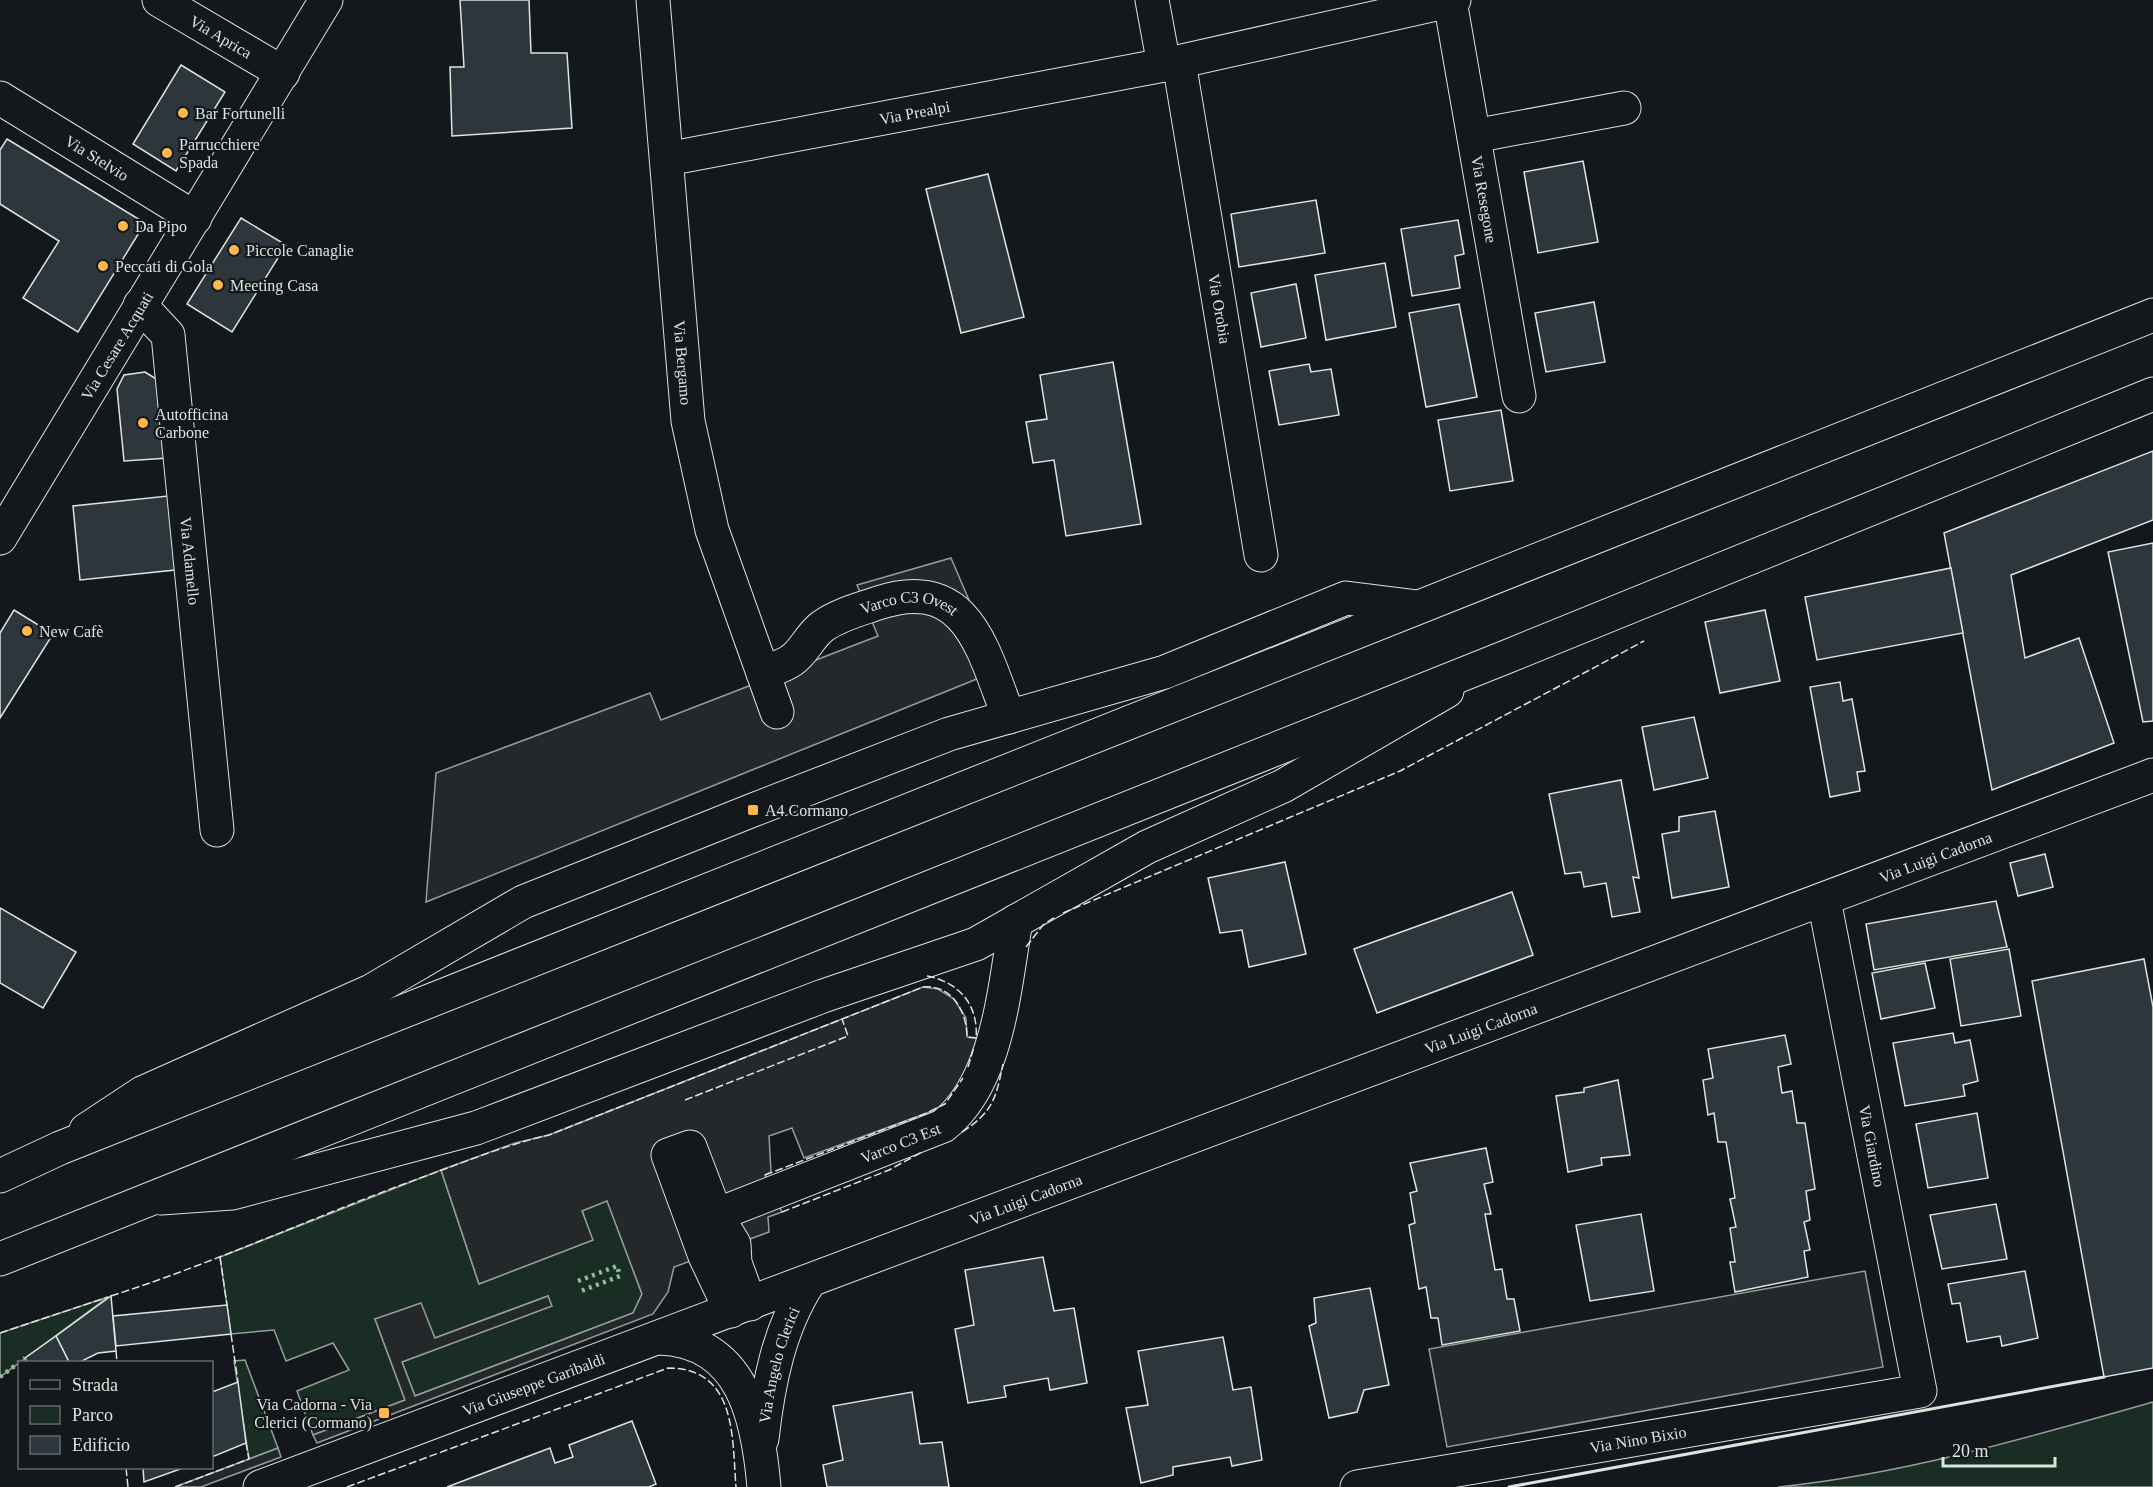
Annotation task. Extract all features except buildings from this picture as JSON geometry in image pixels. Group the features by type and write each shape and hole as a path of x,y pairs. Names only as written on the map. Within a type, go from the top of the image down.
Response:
{"main road":[{"name":"Via Aprica","path":"159,0 283,73"},
{"name":"Via Cesare Acquati","path":"0,538 326,0"},
{"name":"Via Bergamo","path":"653,0 688,421 712,530 777,712"},
{"path":"1152,0 1171,63"},
{"name":"Via Prealpi","path":"667,159 1171,63 1452,0"},
{"name":"Via Resegone","path":"1452,0 1519,396"},
{"name":"Via Orobia","path":"1171,63 1261,555"},
{"name":"Via Stelvio","path":"0,98 195,218"},
{"path":"1474,136 1624,108"},
{"name":"Via Adamello","path":"140,305 168,335 217,830"},
{"path":"0,1176 60,1148 2153,315"},
{"path":"0,1259 145,1199 1506,657 2153,394"},
{"name":"Varco C3 Ovest","path":"763,673 792,661 823,625 888,600 922,597 953,607 964,617 974,632 1009,717"},
{"path":"60,1148 142,1093 371,991 523,902 949,734 1164,672 1346,598 1418,607"},
{"path":"145,1199 232,1193 476,1128 822,996 976,944 1147,847 1283,786 1506,657"},
{"name":"Via Luigi Cadorna","path":"809,1282 885,1251 2153,775"},
{"name":"Via Giardino","path":"1824,900 1920,1391"},
{"name":"Varco C3 Est","path":"716,1215 943,1126 960,1113 973,1095 985,1067 996,1026 1016,921"},
{"path":"679,1151 734,1244 741,1307 705,1256 679,1151"},
{"name":"Via Giuseppe Garibaldi","path":"260,1487 809,1282"},
{"name":"Via Angelo Clerici","path":"760,1450 765,1413 782,1339 796,1302 809,1282"},
{"name":"Via Angelo Clerici","path":"659,1338 688,1341 728,1366 746,1400 760,1450 764,1487"},
{"name":"Via Nino Bixio","path":"1357,1487 1920,1391"}],"green space":[{"path":"441,1170 479,1284 592,1240 582,1210 607,1200 642,1294 633,1313 415,1396 402,1362 551,1306 548,1296 435,1338 375,1319 405,1400 313,1435 297,1391 349,1370 333,1343 286,1361 274,1330 231,1334 220,1257"},
{"path":"108,1297 22,1361 18,1361 18,1364 0,1377 0,1333"},
{"path":"245,1360 278,1448 249,1459 234,1361"},
{"path":"2153,1402 2153,1487 1778,1487 1920,1464 2014,1441"}],"shaded area":[{"path":"951,558 999,670 426,902 436,773 650,693 661,720 878,636 857,585"},
{"path":"923,987 938,989 954,999 966,1018 967,1037 977,1038 965,1076 945,1104 927,1113 804,1158 792,1128 769,1136 771,1172 765,1175 782,1212 768,1217 769,1232 674,1267 668,1292 653,1314 317,1443 313,1435 405,1400 375,1319 421,1303 435,1338 548,1296 552,1306 402,1362 415,1396 633,1313 642,1294 607,1201 582,1211 593,1240 479,1284 441,1170 515,1143 549,1135"},
{"path":"1865,1271 1883,1367 1447,1447 1429,1349"},
{"path":"278,1448 281,1457 201,1487 175,1487"}],"hedge":[{"path":"578,1281 617,1266 620,1276 581,1291"},
{"path":"21,1361 25,1358"},
{"path":"0,1377 18,1363"}],"fence":[{"path":"1063,913 1400,771 1644,641"},
{"path":"1026,947 1043,925 1055,917"},
{"path":"927,976 949,984 965,997 974,1016 976,1039"},
{"path":"111,1296 151,1283 470,1160 549,1135 923,987 933,987 950,995 961,1009 967,1037 977,1038"},
{"path":"685,1100 848,1036 842,1019"},
{"path":"968,1067 974,1047"},
{"path":"962,1132 980,1118 992,1103 1003,1064"},
{"path":"765,1175 927,1113 945,1104 963,1078"},
{"path":"782,1212 889,1170 922,1152"},
{"path":"220,1257 227,1305"},
{"path":"0,1333 108,1297"},
{"path":"231,1334 238,1382"},
{"path":"116,1351 117,1361"},
{"path":"347,1487 668,1368 691,1371 707,1380 719,1393 731,1428 736,1487"},
{"path":"175,1487 249,1459 246,1443"},
{"path":"126,1469 128,1487"}],"wall":[{"path":"1509,1487 2104,1377"}],"place":[{"name":"Bar Fortunelli","path":"183,113"},
{"name":"Parrucchiere Spada","path":"167,153"},
{"name":"Da Pipo","path":"123,226"},
{"name":"Piccole Canaglie","path":"234,250"},
{"name":"Peccati di Gola","path":"103,266"},
{"name":"Meeting Casa","path":"218,285"},
{"name":"Autofficina Carbone","path":"143,423"},
{"name":"New Cafè","path":"27,631"},
{"name":"A4 Cormano","path":"753,810"},
{"name":"Via Cadorna - Via Clerici (Cormano)","path":"384,1413"}]}
